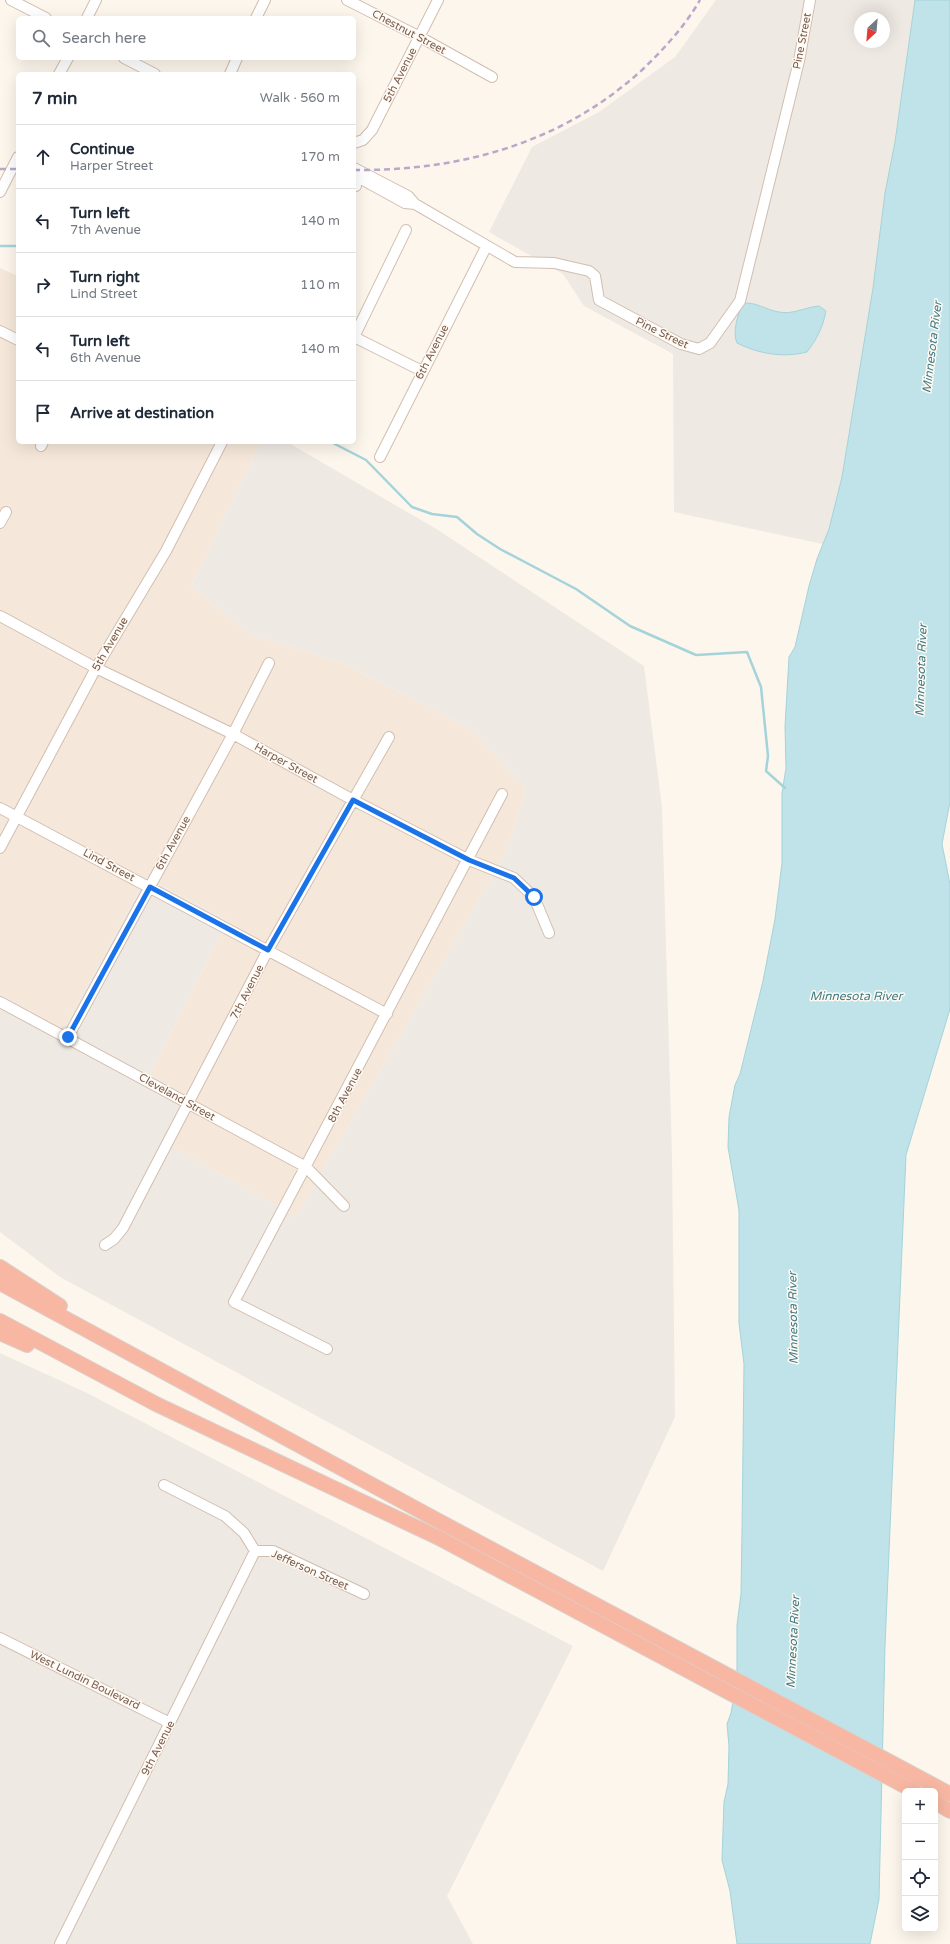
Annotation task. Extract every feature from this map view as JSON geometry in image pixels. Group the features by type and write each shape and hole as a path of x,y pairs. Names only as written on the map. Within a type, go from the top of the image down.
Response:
{"highway":[{"path":"0,1267 66,1310 117,1347"},
{"path":"0,1283 950,1794"},
{"path":"0,1321 156,1404"},
{"path":"0,1333 156,1404 439,1538 908,1788"},
{"path":"938,1804 950,1811"}],"street":[{"path":"11,0 42,16"},
{"path":"88,16 96,0"},
{"path":"257,16 265,0"},
{"name":"Chestnut Street","path":"347,0 420,37 492,77"},
{"name":"5th Avenue","path":"356,142 363,140 372,130 438,0"},
{"name":"Pine Street","path":"356,169 408,196 415,204 486,247 515,262 554,263 589,271 595,276 599,300 691,348 699,349 710,343 740,301 799,61 810,0"},
{"path":"61,72 67,60"},
{"path":"128,60 151,72"},
{"path":"231,72 236,60"},
{"path":"0,192 16,161"},
{"name":"Pine Street","path":"356,176 405,203 415,204"},
{"path":"356,333 406,230"},
{"name":"6th Avenue","path":"380,457 422,371 486,247"},
{"path":"0,331 16,339"},
{"path":"356,338 393,355 422,371"},
{"name":"5th Avenue","path":"0,848 96,668 166,551 221,444"},
{"path":"0,523 6,512"},
{"name":"Harper Street","path":"0,616 96,668 233,734 353,800 469,860 514,878 534,897 550,933"},
{"name":"6th Avenue","path":"68,1037 233,734 269,663"},
{"name":"7th Avenue","path":"105,1246 124,1228 268,950 389,737"},
{"name":"8th Avenue","path":"327,1349 234,1302 469,860 502,794"},
{"name":"Lind Street","path":"0,808 387,1014"},
{"name":"Cleveland Street","path":"0,1002 68,1037 306,1167 344,1206"},
{"path":"164,1485 225,1516 244,1533 255,1551"},
{"name":"Jefferson Street","path":"255,1551 273,1551 364,1594"},
{"name":"9th Avenue","path":"60,1944 255,1551"},
{"name":"West Lundin Boulevard","path":"0,1638 170,1723"}],"shaded area":[{"path":"716,0 945,0 841,548 674,512 673,354 584,306 563,274 489,232 532,147 599,112 675,57"},
{"path":"0,268 16,275 16,444 260,444 191,586 251,635 343,663 470,729 526,789 507,850 296,1217 171,1146 150,1074 228,921 146,877 64,1029 0,994"},
{"path":"260,444 290,444 438,530 644,666 662,807 672,1155 675,1417 603,1571 60,1277 0,1232 0,994 64,1029 146,877 228,921 150,1074 196,1100 171,1146 296,1217 507,850 526,789 470,729 343,663 251,635 191,586"},
{"path":"0,1353 85,1392 573,1646 447,1896 473,1944 0,1944"}],"water":[{"name":"Minnesota River","path":"915,0 950,0 950,802 942,844 950,884 950,1009 906,1155 885,1646 879,1899 870,1944 737,1944 730,1891 722,1860 724,1802 728,1784 729,1746 727,1724 731,1713 737,1680 737,1625 741,1594 744,1364 739,1323 739,1210 728,1147 729,1117 735,1085 740,1074 763,981 775,919 782,863 782,793 786,768 785,727 789,657 795,647 809,586 817,559 829,529 842,477 873,288 885,193 895,142"},
{"path":"743,303 753,304 784,313 819,306 826,311 819,333 807,352 780,355 754,350 737,343 735,329"}],"waterway":[{"path":"0,246 16,246"},
{"path":"335,444 366,460 412,507 432,514 457,517 477,534 500,549 576,589 630,626 696,655 747,652 761,687 768,756 766,771 785,788"}],"railway":[{"path":"356,170 394,169 433,165 471,158 508,148 544,134 578,117 611,95 642,70 674,37 700,0"},
{"path":"0,169 16,169"}],"route":[{"path":"68,1037 150,887 268,950 353,800 469,860 514,878 534,897"}]}
